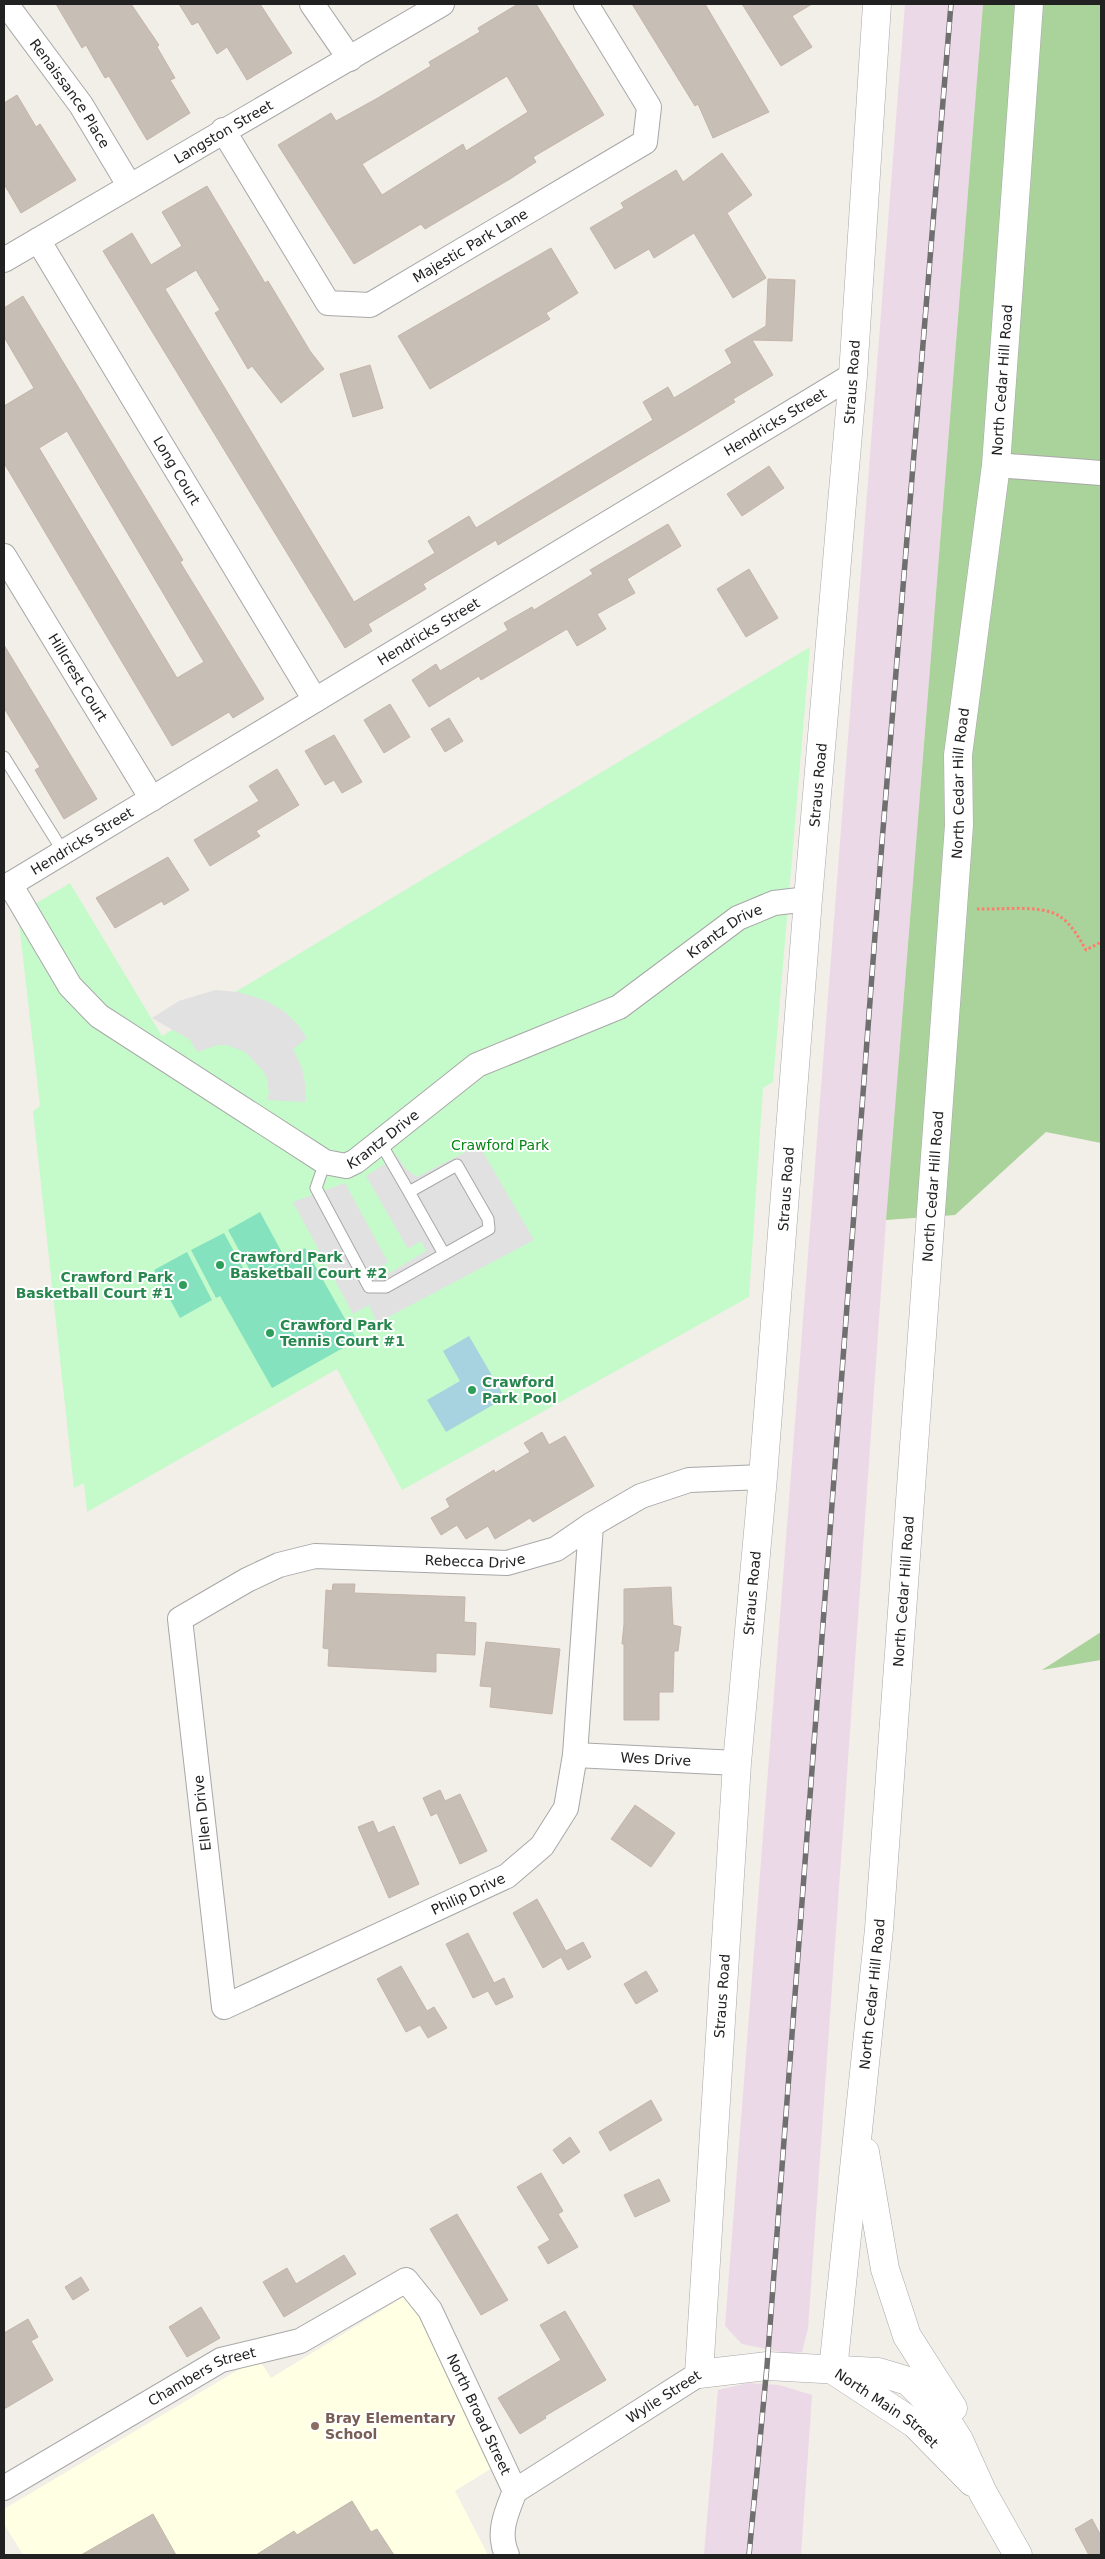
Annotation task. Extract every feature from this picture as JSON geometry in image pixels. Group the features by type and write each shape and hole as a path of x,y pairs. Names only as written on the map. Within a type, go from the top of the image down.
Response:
{"street":[{"name":"Renaissance Place","path":"6,4 81,105 130,185"},
{"path":"312,4 350,59"},
{"name":"Langston Street","path":"4,260 223,130 350,59 442,4"},
{"name":"Majestic Park Lane","path":"223,130 328,303 370,305 646,142 649,107 586,4"},
{"name":"Straus Road","path":"699,2374 737,1763 763,1477 808,899 853,375 877,4"},
{"name":"North Cedar Hill Road","path":"833,2370 879,1929 960,825 958,755 996,465 1029,4"},
{"name":"Long Court","path":"38,240 315,700"},
{"name":"Hendricks Street","path":"7,886 853,375"},
{"path":"996,465 1101,473"},
{"name":"Hillcrest Court","path":"4,556 152,799"},
{"name":"Krantz Drive","path":"7,886 70,986 99,1016 325,1162 346,1166 356,1161 477,1065 619,1007 738,918 774,903 808,899"},
{"name":"Rebecca Drive","path":"180,1619 247,1580 279,1565 315,1556 507,1563 556,1549 591,1525 641,1496 689,1480 763,1477"},
{"name":"Philip Drive","path":"224,2007 507,1876 542,1846 566,1808 575,1755 591,1525"},
{"name":"Ellen Drive","path":"180,1619 224,2007"},
{"name":"Wes Drive","path":"575,1755 737,1763"},
{"name":"North Main Street","path":"860,2114 885,2269 907,2336 979,2448 983,2493"},
{"name":"Chambers Street","path":"4,2488 221,2360 300,2341 406,2280"},
{"name":"North Broad Street","path":"406,2280 430,2310 515,2491 502,2523 502,2545 507,2555"},
{"name":"Wylie Street","path":"515,2491 699,2374 767,2366 833,2370"},
{"name":"North Main Street","path":"833,2370 878,2372 908,2381 945,2418 959,2440 983,2493 1018,2555"}],"lane":[{"path":"4,757 64,852"},
{"path":"380,1142 444,1254"},
{"path":"325,1162 316,1188 369,1287 386,1286 489,1229 488,1219 457,1165 409,1192"}],"path":[{"path":"970,909 1030,908 1059,915 1076,933 1086,950 1101,942"}],"shaded area":[{"path":"905,4 983,4 886,1220 808,2328 802,2352 790,2354 742,2344 725,2326"},
{"path":"215,990 238,992 267,1001 285,1012 298,1025 307,1038 293,1049 302,1068 306,1088 305,1102 267,1100 269,1092 267,1079 263,1071 245,1052 227,1045 218,1045 197,1052 190,1040 152,1018 179,1001"},
{"path":"479,1145 534,1240 377,1323 369,1305 353,1314 293,1202 345,1183 388,1262 375,1270 380,1279 426,1251 421,1241 408,1249 366,1176 397,1156 406,1169 417,1177"},
{"name":"Bray Elementary School","path":"410,2293 500,2463 455,2491 488,2555 23,2555 4,2524 4,2509 258,2358 271,2378"},
{"path":"748,2383 779,2385 812,2395 801,2555 704,2555 718,2390"}],"green space":[{"path":"983,4 1101,4 1101,1143 1046,1132 955,1215 886,1220"},
{"name":"Crawford Park","path":"810,647 773,1082 763,1088 749,1297 402,1490 337,1369 87,1512 84,1483 74,1488 33,1111 40,1106 18,914 70,883 162,1036"},
{"path":"260,1212 285,1258 253,1276 228,1230"},
{"path":"224,1233 249,1279 305,1248 357,1340 272,1388 220,1296 216,1298 191,1250"},
{"name":"Crawford Park Basketball Court #1","path":"187,1252 212,1300 180,1318 154,1270"},
{"path":"1101,1632 1101,1660 1042,1670"}],"water":[{"name":"Crawford Park Pool","path":"469,1336 505,1398 446,1432 427,1400 460,1381 443,1351"}],"building":[{"path":"56,4 131,4 159,45 157,47 175,78 170,80 190,113 147,140 109,76 105,78 86,45 82,48"},
{"path":"179,4 260,4 292,53 247,80 227,47 217,54 198,22 192,25"},
{"path":"518,4 536,4 604,115 533,157 536,162 510,179 425,229 421,224 354,264 278,145 331,113 336,121 376,99 431,66 429,62 480,32 478,28","holes":["507,76 528,112 466,151 463,144 382,195 362,164"]},
{"path":"632,4 705,4 769,112 713,138 698,104 695,106"},
{"path":"742,4 812,4 792,16 812,47 781,66"},
{"path":"17,95 36,127 40,124 76,180 21,213 4,184 4,103"},
{"path":"722,153 752,195 727,213 766,278 733,298 694,233 654,258 649,249 615,269 590,228 624,208 621,203 676,170 683,182"},
{"path":"207,186 265,283 268,281 310,351 324,369 281,403 252,366 248,369 215,313 220,310 196,270 165,289 354,602 435,553 428,541 469,516 476,528 653,420 643,402 668,387 674,398 732,363 725,350 766,326 768,279 795,280 792,341 752,340 773,375 733,399 735,402 693,428 498,545 496,540 423,584 426,589 368,624 372,631 345,648 103,251 132,233 151,265 182,246 162,212"},
{"path":"551,248 578,293 546,313 550,319 430,389 398,336"},
{"path":"23,296 183,560 180,562 264,699 233,718 229,712 172,746 4,463 4,406 34,388 4,337 4,308","holes":["67,431 204,662 177,678 39,448"]},
{"path":"370,365 383,408 353,417 340,374"},
{"path":"769,466 784,488 742,516 727,494"},
{"path":"668,524 681,546 627,579 635,593 597,614 606,629 577,646 567,629 481,680 479,676 429,707 412,680 436,664 440,671 508,630 504,623 532,607 534,610 593,574 590,570"},
{"path":"749,569 778,618 746,637 717,589"},
{"path":"4,645 97,799 64,819 35,770 40,767 4,708"},
{"path":"390,704 410,737 384,753 364,720"},
{"path":"449,718 463,741 445,752 431,729"},
{"path":"334,735 362,782 342,793 334,780 325,785 305,751"},
{"path":"277,769 299,805 256,831 260,836 210,866 194,840 259,801 249,786"},
{"path":"168,857 189,890 164,905 162,901 115,928 96,898"},
{"path":"542,1432 549,1445 565,1436 594,1486 533,1522 530,1518 495,1539 488,1526 466,1539 457,1525 441,1535 431,1518 450,1507 446,1499 494,1470 495,1473 530,1452 524,1443"},
{"path":"333,1584 355,1584 354,1593 465,1597 464,1622 476,1623 475,1655 436,1653 436,1672 328,1666 329,1649 323,1648 326,1590 332,1591"},
{"path":"671,1587 673,1625 681,1627 678,1651 674,1651 673,1692 659,1692 659,1720 624,1720 624,1644 622,1644 624,1589"},
{"path":"486,1642 560,1649 552,1714 490,1707 492,1687 480,1686"},
{"path":"440,1790 445,1801 460,1794 487,1851 460,1864 437,1813 431,1816 423,1798"},
{"path":"635,1805 675,1833 651,1867 611,1839"},
{"path":"373,1821 378,1833 394,1826 419,1884 389,1898 358,1827"},
{"path":"537,1899 566,1951 583,1942 591,1957 568,1970 561,1957 543,1968 513,1913"},
{"path":"468,1933 494,1983 504,1978 513,1997 496,2005 488,1991 473,1998 446,1944"},
{"path":"401,1966 427,2011 434,2007 447,2028 428,2038 420,2025 406,2032 377,1979"},
{"path":"646,1971 658,1991 636,2004 624,1984"},
{"path":"651,2100 662,2120 610,2151 599,2132"},
{"path":"570,2137 580,2152 563,2164 553,2150"},
{"path":"541,2173 563,2211 558,2214 578,2247 548,2264 538,2247 550,2240 517,2187"},
{"path":"659,2179 670,2201 635,2217 624,2195"},
{"path":"457,2214 508,2300 481,2315 430,2229"},
{"path":"344,2255 356,2274 284,2317 263,2282 287,2268 296,2284"},
{"path":"81,2277 89,2290 73,2300 65,2287"},
{"path":"201,2307 220,2338 187,2357 169,2327"},
{"path":"565,2311 606,2380 545,2416 546,2418 520,2434 498,2398 561,2360 540,2325"},
{"path":"28,2319 38,2337 31,2341 53,2380 4,2409 4,2333"},
{"path":"352,2501 371,2532 377,2529 394,2555 256,2555 294,2531 297,2535"},
{"path":"153,2514 176,2555 81,2555"},
{"path":"1092,2519 1101,2536 1101,2555 1089,2555 1075,2529"}],"railway":[{"path":"749,2555 767,2366 882,842 951,4"}],"place":[{"name":"Crawford Park Basketball Court #2","path":"220,1265"},
{"name":"Crawford Park Basketball Court #1","path":"183,1285"},
{"name":"Crawford Park Tennis Court #1","path":"270,1333"},
{"name":"Crawford Park Pool","path":"472,1390"},
{"name":"Bray Elementary School","path":"315,2426"}]}
